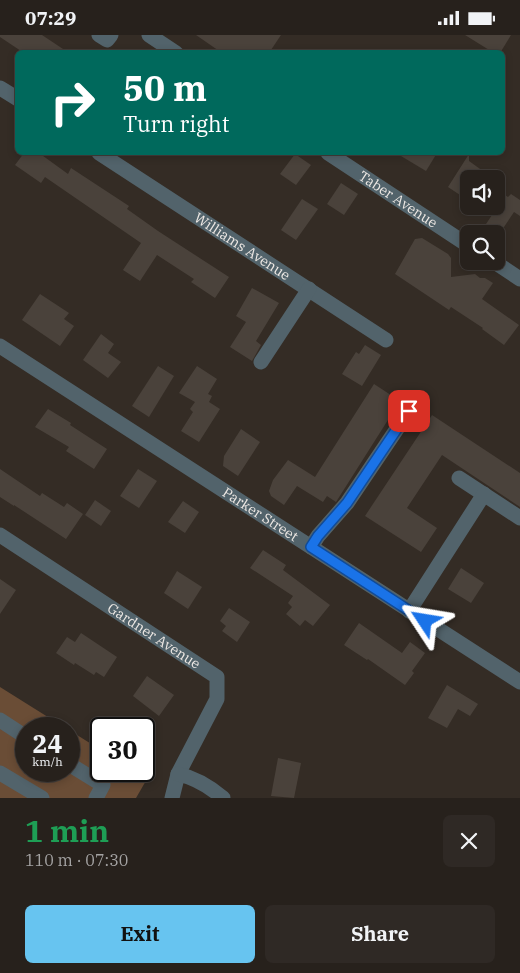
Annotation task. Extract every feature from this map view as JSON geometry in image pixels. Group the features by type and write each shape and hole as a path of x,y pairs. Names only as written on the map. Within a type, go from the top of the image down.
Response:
{"street":[{"path":"149,35 172,50"},
{"path":"0,88 15,97"},
{"name":"Williams Avenue","path":"102,155 386,340"},
{"name":"Taber Avenue","path":"331,155 460,239"},
{"path":"505,269 520,279"},
{"path":"261,363 309,289"},
{"name":"Parker Street","path":"0,347 520,682"},
{"path":"311,547 318,536 347,503 409,411"},
{"path":"459,478 520,518"},
{"path":"409,611 484,494"},
{"name":"Gardner Avenue","path":"0,535 217,677 218,699 178,774"},
{"path":"0,720 15,730"},
{"path":"80,771 103,785 96,798"},
{"path":"0,773 42,798"},
{"path":"172,798 178,774 193,777 212,788 223,798"}],"shaded area":[{"path":"0,687 48,717 15,717 15,782 80,782 80,737 90,743 90,782 145,782 136,798 0,798"}],"building":[{"path":"0,35 42,35 64,50 20,50 0,37"},
{"path":"196,35 281,35 271,50 218,50"},
{"path":"465,35 511,35 502,50 489,50"},
{"path":"22,155 42,155 68,174 71,168 129,206 127,209 158,231 229,277 215,298 191,282 194,279 157,255 140,281 123,270 141,243 45,177 41,183 15,165"},
{"path":"294,155 311,165 296,185 280,174"},
{"path":"399,155 436,155 426,171"},
{"path":"469,155 469,161 482,170 460,170 460,195 448,187"},
{"path":"341,183 358,194 344,215 327,204"},
{"path":"511,194 520,200 520,216 514,212 505,226 486,224 492,215 505,215 505,195 508,197"},
{"path":"302,199 318,209 296,240 281,230"},
{"path":"422,238 448,254 451,258 451,277 475,274 493,283 482,299 519,325 504,345 483,328 451,307 449,310 395,274 415,239"},
{"path":"252,288 279,303 256,341 261,345 252,361 230,347 246,322 236,316"},
{"path":"40,294 69,313 64,319 74,326 60,346 22,320"},
{"path":"101,334 114,344 108,353 121,362 108,378 83,360"},
{"path":"365,345 381,355 362,386 342,374 356,352 359,354"},
{"path":"158,366 174,376 149,417 132,406"},
{"path":"197,366 217,379 208,394 212,396 209,402 220,409 199,442 181,431 193,412 190,409 195,402 179,393"},
{"path":"374,384 400,401 336,502 327,496 323,502 297,486 284,505 271,496 269,491 273,480 288,460 315,477"},
{"path":"48,409 107,449 94,469 66,451 69,447 35,427"},
{"path":"432,415 520,473 520,507 442,455 407,508 437,528 421,552 365,516"},
{"path":"241,429 260,442 238,476 223,466 224,456"},
{"path":"0,469 40,496 42,493 64,507 67,503 83,514 66,539 0,497"},
{"path":"138,469 157,481 139,508 120,496"},
{"path":"95,500 111,511 101,526 85,515"},
{"path":"183,501 199,512 185,533 168,522"},
{"path":"263,550 286,565 283,570 330,605 313,626 305,620 300,626 286,614 292,607 288,603 293,596 250,568"},
{"path":"461,568 484,583 471,603 448,589"},
{"path":"177,571 202,587 188,609 164,593"},
{"path":"0,579 16,590 0,614"},
{"path":"229,608 250,622 237,642 222,631 226,626 220,621"},
{"path":"359,623 402,653 410,642 425,653 405,685 344,645"},
{"path":"81,633 117,657 104,677 96,672 94,675 75,663 74,665 56,653 67,637 75,642"},
{"path":"147,676 174,695 159,716 133,696"},
{"path":"447,685 478,704 470,716 458,709 447,728 428,718"},
{"path":"278,758 301,763 294,798 271,796"}],"route":[{"path":"409,411 347,503 318,536 311,547 425,621"}]}
